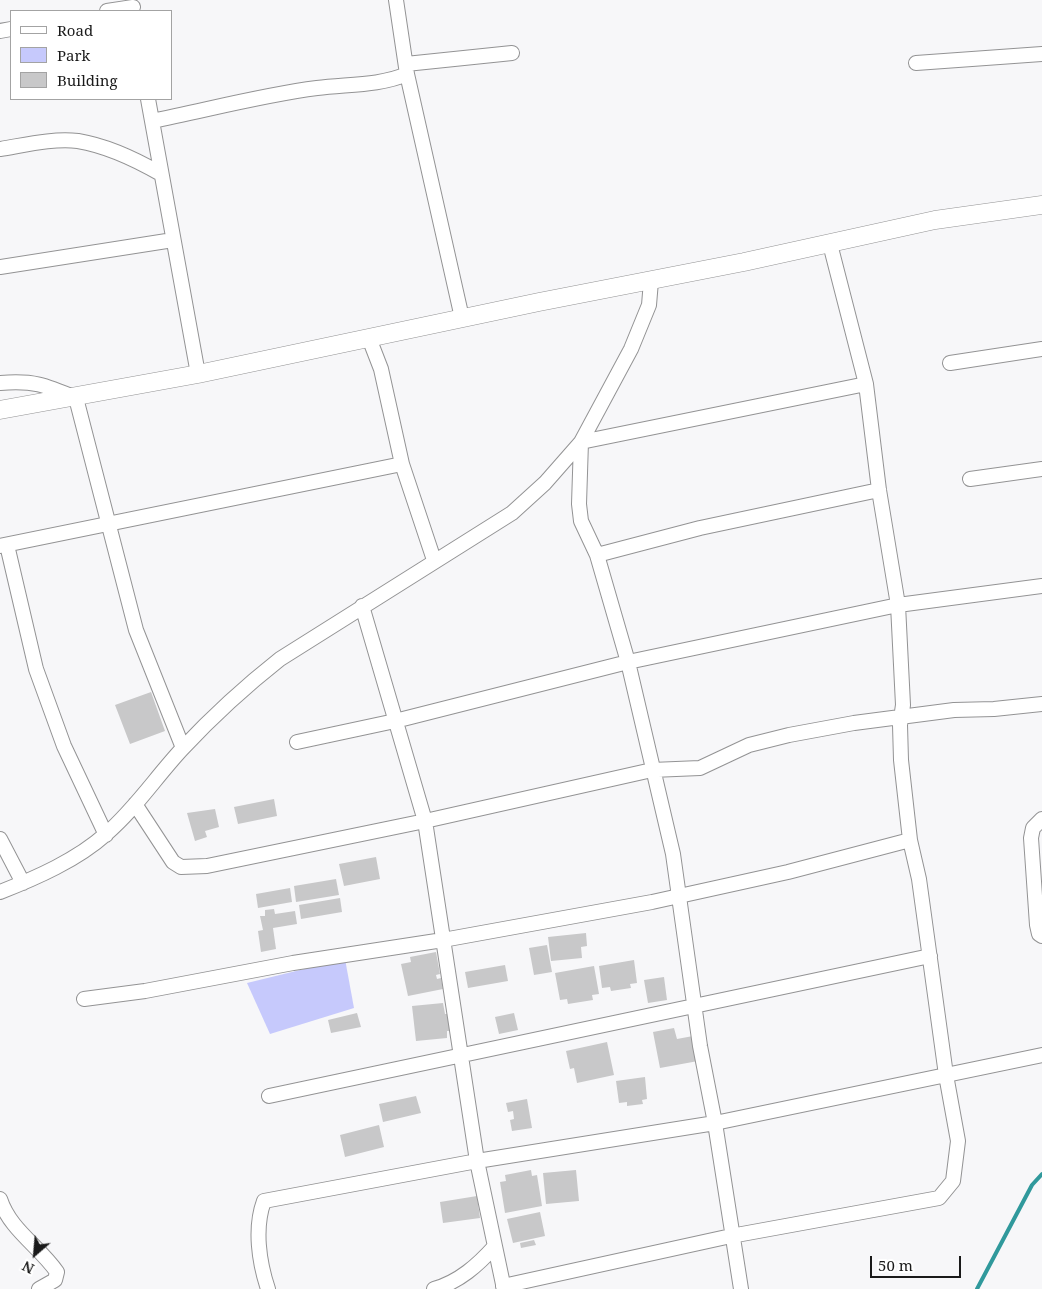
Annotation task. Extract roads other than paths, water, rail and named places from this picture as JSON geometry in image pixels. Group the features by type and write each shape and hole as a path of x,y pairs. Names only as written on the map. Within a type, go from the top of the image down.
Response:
{"street":[{"path":"396,0 407,69 462,318"},
{"path":"113,10 135,6"},
{"path":"152,122 316,88 365,84 397,78 407,69 512,53"},
{"path":"916,63 1042,54"},
{"path":"148,100 198,374"},
{"path":"0,149 51,141 77,141 115,151 161,174"},
{"path":"0,410 76,398 198,374 462,318 830,244 936,220 1042,205"},
{"path":"0,267 173,240"},
{"path":"362,606 424,821 477,1161 503,1288 731,1236 940,1198 953,1181 957,1164 958,1141 910,840 901,760 901,718 903,705 898,605 879,490 866,384 830,244"},
{"path":"0,892 22,883 78,854 106,835 183,748 264,672 362,606 512,513 545,484 581,442 631,349 649,305 650,281"},
{"path":"369,338 381,369 402,464 434,560"},
{"path":"950,363 1042,349"},
{"path":"0,383 23,381 41,384 76,398"},
{"path":"581,442 866,384"},
{"path":"76,398 136,630 183,748"},
{"path":"581,442 579,504 581,520 597,555 628,662 672,854 680,895 694,1007 715,1123 731,1236 741,1289"},
{"path":"106,835 64,746 36,669 4,546 402,464"},
{"path":"970,479 1042,469"},
{"path":"597,555 700,528 879,490"},
{"path":"297,742 395,721 628,662 898,605 1042,586"},
{"path":"135,804 173,862 181,867 208,866 424,821 652,770 700,768 757,743 829,728 954,710 994,709 1042,704"},
{"path":"1042,819 1033,828 1031,838 1037,925 1039,934 1042,936"},
{"path":"0,839 22,883"},
{"path":"84,999 146,991 294,963 443,940 680,895 788,872 910,840"},
{"path":"269,1096 930,956"},
{"path":"268,1289 262,1272 258,1224 264,1201 477,1161 715,1123 1042,1055"},
{"path":"0,1198 14,1227 50,1262 57,1272 55,1280 39,1289"},
{"path":"434,1289 475,1268 495,1246"}],"waterway":[{"path":"977,1289 1032,1185 1042,1174"}]}
